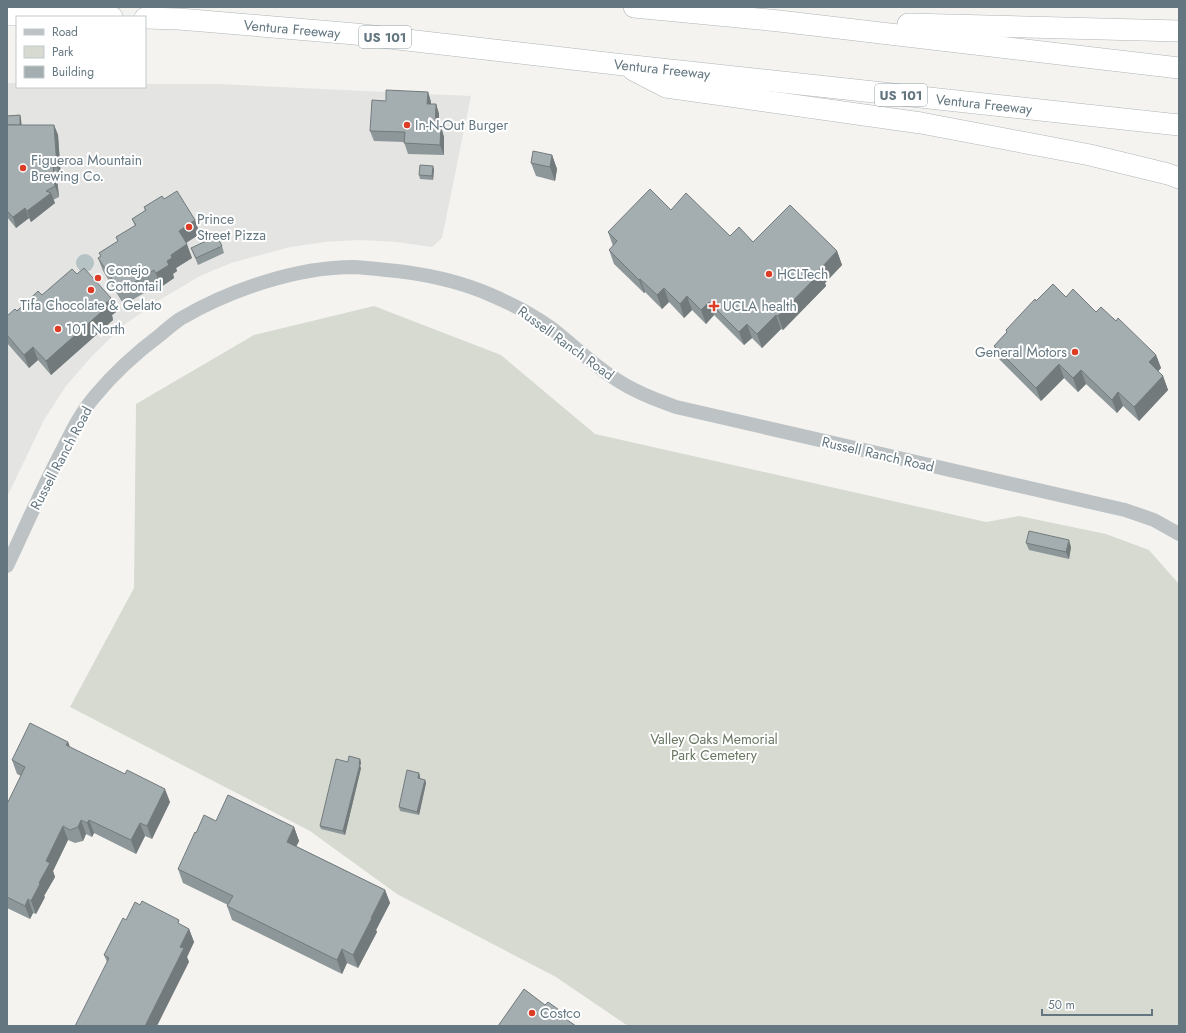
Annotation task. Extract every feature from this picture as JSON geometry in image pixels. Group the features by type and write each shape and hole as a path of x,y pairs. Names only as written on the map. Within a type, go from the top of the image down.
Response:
{"highway":[{"path":"634,7 779,21 1179,68"},
{"path":"7,15 81,16"},
{"name":"Ventura Freeway","path":"146,18 179,19 355,34 624,65 1179,125"},
{"path":"779,21 1179,31"},
{"path":"624,65 666,87 920,123 1090,154 1179,178"}],"street":[{"name":"Russell Ranch Road","path":"7,566 52,470 84,410 94,396 116,372 145,346 178,320 225,296 287,276 312,271 353,267 386,269 424,274 452,281 490,294 521,308 550,328 614,378 645,395 676,407 1125,510 1154,520 1179,534"}],"shaded area":[{"path":"7,83 16,83 16,88 146,88 146,84 219,84 471,96 442,238 432,247 396,242 359,240 325,242 290,247 231,263 200,276 161,299 124,325 92,356 66,386 44,420 7,497"},
{"path":"85,254 91,257 94,263 91,269 85,272 79,269 76,263 79,257"}],"green space":[{"name":"Valley Oaks Memorial Park Cemetery","path":"374,306 501,355 595,434 986,522 1019,516 1106,534 1149,550 1179,584 1179,1026 628,1026 556,977 397,894 310,831 70,707 134,588 136,404 254,335"}],"building":[{"name":"In-N-Out Burger","path":"386,90 428,92 427,104 436,104 435,126 441,126 440,145 404,143 405,132 370,131 372,100 386,101"},
{"path":"20,115 20,125 7,125 7,116"},
{"path":"7,125 54,125 57,167 53,167 55,186 46,191 51,193 27,211 25,208 13,217 7,211"},
{"path":"533,151 552,155 550,167 531,163"},
{"path":"420,165 433,166 432,176 419,175"},
{"path":"650,189 671,210 686,193 730,236 739,227 753,242 790,205 837,251 819,270 821,272 778,316 776,315 757,334 747,324 739,332 709,302 701,310 687,296 680,304 664,288 657,295 640,279 639,280 609,250 617,241 608,232"},
{"path":"177,191 195,220 179,231 187,244 171,255 172,258 167,261 169,265 156,273 154,270 120,291 98,258 101,256 99,253 118,241 116,237 136,225 132,219 146,210 144,207 162,196 164,199"},
{"path":"217,236 222,246 196,258 191,248"},
{"name":"101 North","path":"84,268 111,298 106,303 108,306 46,361 33,347 24,355 7,335 7,316 15,309 17,311 38,291 42,295 72,269 77,274"},
{"name":"General Motors","path":"1053,284 1066,297 1073,289 1096,312 1101,307 1116,321 1118,318 1156,355 1149,362 1163,376 1134,407 1118,392 1112,400 1081,370 1073,378 1059,364 1036,388 994,346 1007,332 1006,330 1035,299 1036,301"},
{"path":"1029,531 1069,540 1066,552 1026,543"},
{"path":"30,723 68,742 66,745 125,774 127,770 165,789 147,826 140,823 131,840 89,820 87,823 81,820 78,827 70,830 63,826 46,861 50,863 31,901 28,899 25,906 7,897 7,804 25,767 12,760"},
{"path":"349,756 360,759 360,764 343,831 320,826 336,759 348,762"},
{"path":"407,770 419,773 418,778 425,780 417,812 399,807"},
{"path":"228,795 294,827 287,842 385,890 353,955 342,949 337,960 227,906 233,896 178,869 204,815 216,821"},
{"path":"142,901 179,920 178,923 189,929 180,947 184,948 145,1026 75,1026 109,958 104,955 123,918 126,920 135,902 140,905"},
{"path":"524,989 545,1005 548,1002 562,1012 560,1015 576,1026 498,1026"}],"place":[{"name":"In-N-Out Burger","path":"407,125"},
{"name":"Figueroa Mountain Brewing Co.","path":"23,168"},
{"name":"Prince Street Pizza","path":"189,227"},
{"name":"HCLTech","path":"769,274"},
{"name":"Conejo Cottontail","path":"98,278"},
{"name":"Tifa Chocolate & Gelato","path":"91,290"},
{"name":"UCLA health","path":"714,306"},
{"name":"101 North","path":"58,329"},
{"name":"General Motors","path":"1075,352"},
{"name":"Costco","path":"532,1013"}]}
